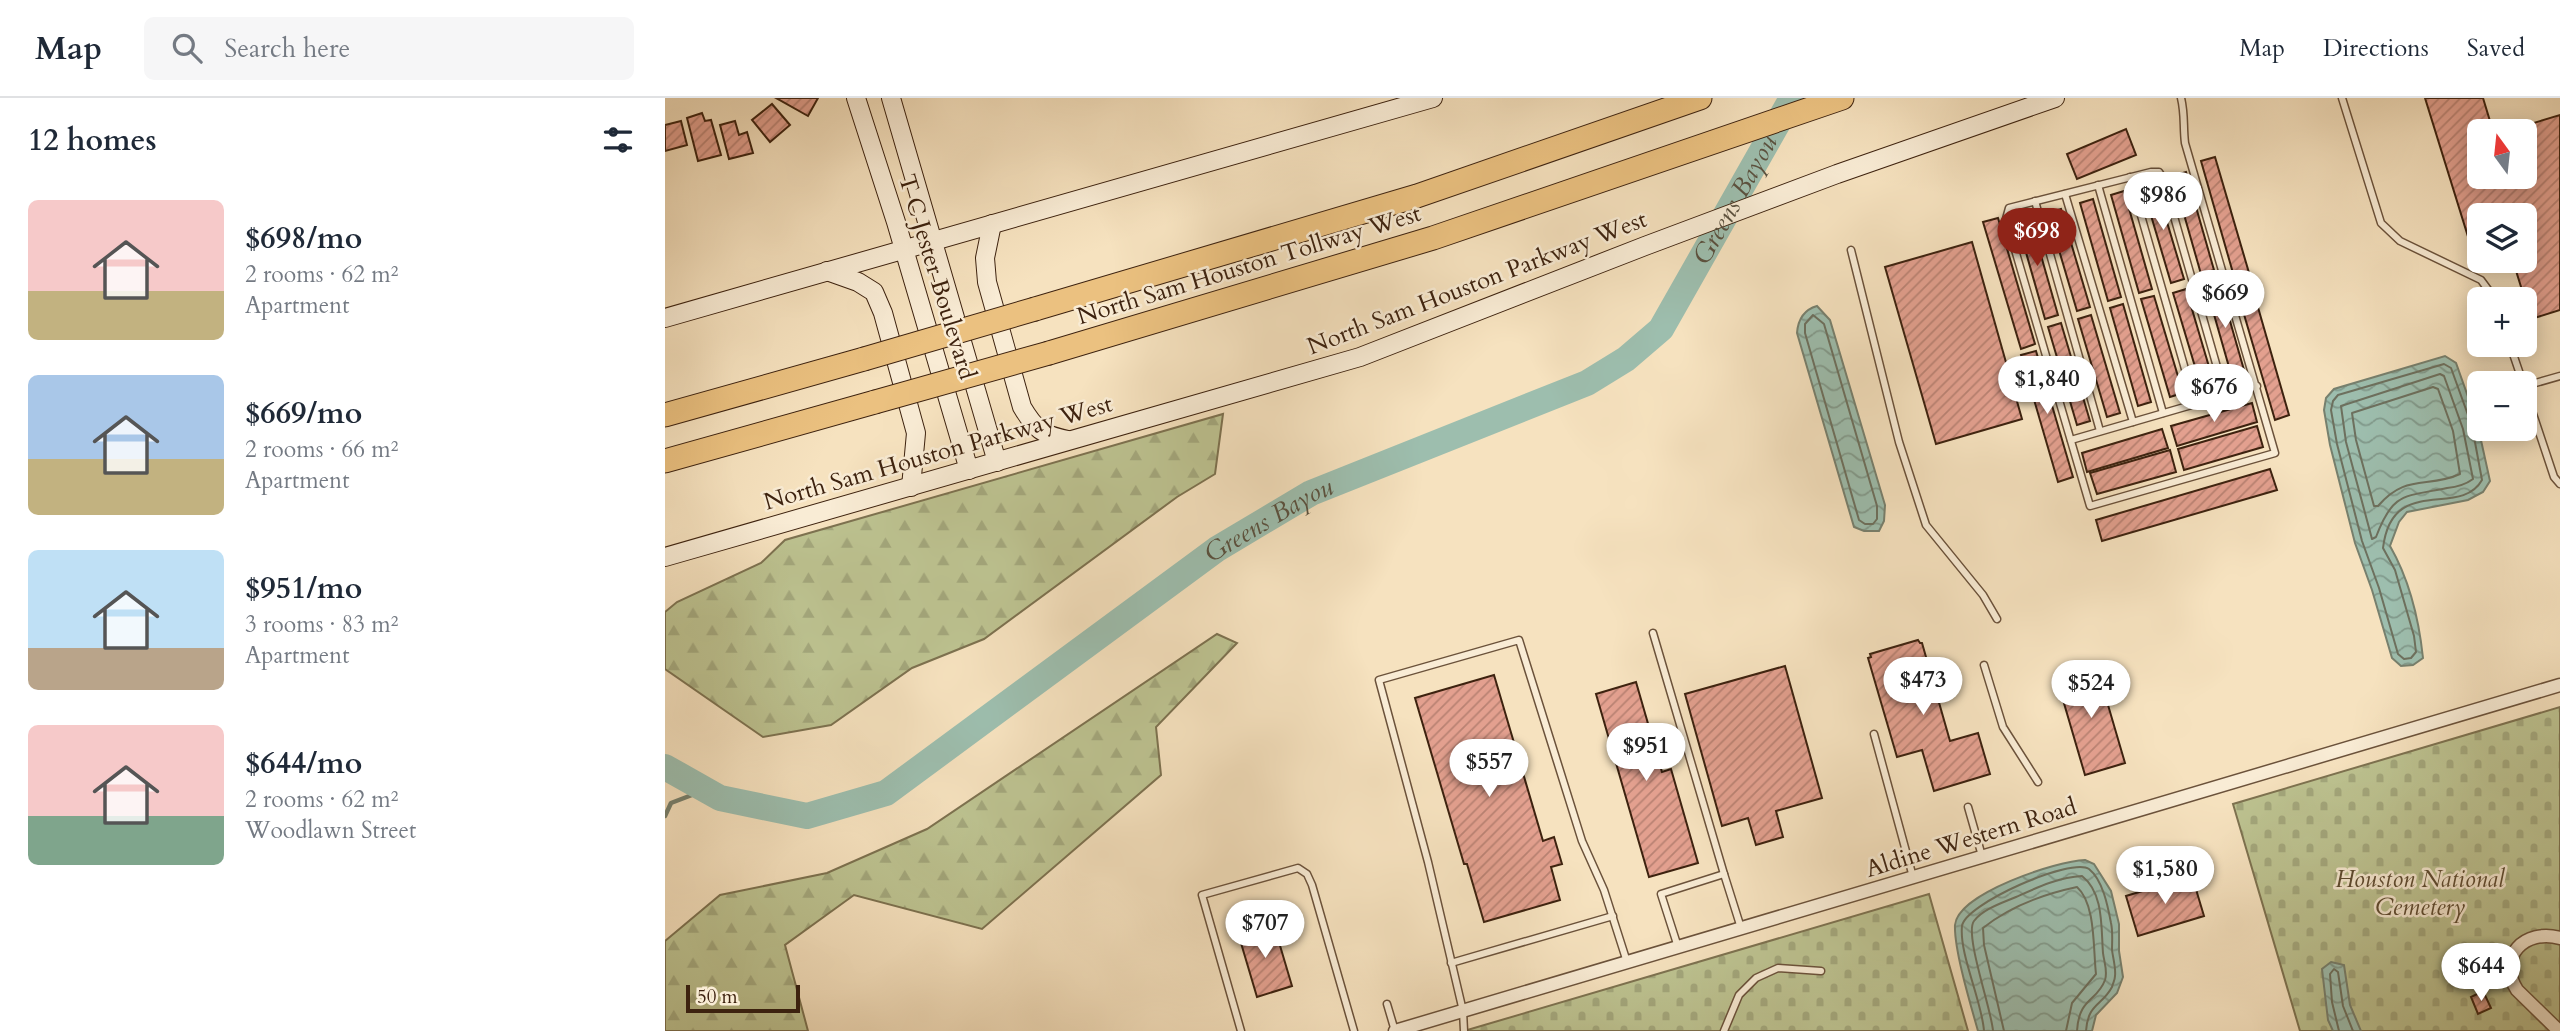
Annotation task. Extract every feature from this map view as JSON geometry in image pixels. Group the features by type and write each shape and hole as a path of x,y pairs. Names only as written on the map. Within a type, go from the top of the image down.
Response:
{"highway":[{"name":"North Sam Houston Tollway West","path":"665,461 1049,353 1433,238 1842,98"},
{"name":"North Sam Houston Tollway West","path":"665,415 1417,196 1691,101"}],"main road":[{"name":"T C Jester Boulevard","path":"856,98 969,470"},
{"name":"T C Jester Boulevard","path":"891,98 997,462"},
{"path":"665,318 1433,98"},
{"name":"North Sam Houston Parkway West","path":"665,556 1360,358 1837,174 2055,98"},
{"path":"992,224 985,258 987,282 1023,407 1033,425 1049,437 1072,441"},
{"path":"827,271 858,282 874,292 883,313 916,433 911,487"}],"street":[{"name":"Aldine Western Road","path":"1395,1031 2560,685"},
{"path":"2559,1031 2517,990 2512,983 2510,965 2512,955 2525,941 2536,936 2560,938"}],"lane":[{"path":"2181,98 2186,116 2183,128 2185,143 2275,453 2090,506 2006,219 2008,208 2159,172 2163,178 2225,395"},
{"path":"2341,98 2381,223 2400,241 2481,280 2486,287"},
{"path":"2130,177 2195,404"},
{"path":"2098,185 2163,413"},
{"path":"2065,194 2133,422"},
{"path":"2035,201 2100,431"},
{"path":"1851,250 1899,442 1926,525 1983,595 1997,619"},
{"path":"2537,382 2560,376"},
{"path":"2071,440 2257,386"},
{"path":"2537,425 2554,477 2560,484"},
{"path":"1653,632 1741,928"},
{"path":"1464,1031 1463,1011 1428,862 1379,680 1519,640 1583,841 1604,890 1627,962"},
{"path":"1984,665 2003,727 2038,782"},
{"path":"1874,734 1913,877"},
{"path":"1968,807 1982,857"},
{"path":"1241,1031 1202,895 1298,868 1307,874 1313,885 1354,1031"},
{"path":"1678,947 1661,894 1724,874"},
{"path":"1451,963 1613,916"},
{"path":"1724,1031 1739,995 1756,978 1778,968 1821,971"},
{"path":"1387,1004 1395,1031"}],"green space":[{"path":"1223,414 1215,474 1177,497 984,639 912,668 831,725 763,737 665,669 665,612 677,602 761,563 785,540"},
{"path":"1217,634 1237,643 1156,727 1161,775 982,929 854,895 785,945 808,1031 665,1031 665,941 720,895 827,873 927,829"},
{"name":"Houston National Cemetery","path":"2560,707 2560,1031 2300,1031 2233,804"},
{"path":"1929,894 1968,1031 1464,1031"}],"water":[{"path":"1817,306 1830,320 1885,505 1884,521 1879,531 1864,531 1854,527 1797,333 1802,316"},
{"path":"2445,356 2456,363 2467,394 2467,441 2481,441 2490,481 2483,492 2468,500 2407,512 2399,522 2390,546 2403,572 2419,629 2423,658 2413,665 2401,666 2392,658 2355,543 2330,445 2324,410 2326,398 2334,389"},
{"path":"2085,860 2094,864 2111,891 2119,924 2123,977 2117,993 2096,1015 2092,1031 1978,1031 1963,978 1955,936 1955,925 1960,913 1973,901 2011,881 2053,866"},
{"path":"2331,962 2344,965 2350,1005 2361,1031 2333,1031 2328,1020 2322,969"}],"building":[{"path":"776,98 818,98 808,116"},
{"path":"2425,98 2483,98 2489,119 2467,119 2467,189 2537,189 2537,122 2560,115 2560,310 2537,317 2537,287 2521,287 2517,273 2537,273 2537,203 2467,203 2467,233"},
{"path":"772,104 790,125 770,142 752,120"},
{"path":"702,113 705,121 711,120 721,155 698,161 687,118"},
{"path":"681,121 687,145 665,151 665,125"},
{"path":"735,121 739,135 747,132 753,153 729,159 720,125"},
{"path":"2126,129 2136,155 2077,179 2067,154"},
{"path":"2215,157 2252,283 2237,287 2201,161"},
{"path":"2186,172 2214,270 2201,274 2173,176"},
{"path":"2155,182 2184,279 2171,283 2142,185"},
{"path":"2124,191 2152,289 2139,293 2111,195"},
{"path":"2093,199 2121,297 2108,301 2080,203"},
{"path":"2061,209 2090,307 2077,311 2048,213"},
{"path":"2030,217 2058,315 2045,319 2017,221"},
{"path":"1998,218 2035,344 2021,349 1983,222"},
{"path":"1972,242 2022,419 1936,444 1885,267"},
{"path":"2218,279 2246,377 2233,381 2205,283"},
{"path":"2186,289 2215,387 2202,390 2173,293"},
{"path":"2253,290 2289,415 2275,420 2238,294"},
{"path":"2154,296 2183,393 2170,397 2141,299"},
{"path":"2123,304 2151,402 2138,406 2110,308"},
{"path":"2091,315 2120,413 2107,417 2078,319"},
{"path":"2061,323 2090,421 2077,425 2048,327"},
{"path":"2036,351 2073,477 2058,482 2021,355"},
{"path":"2252,403 2257,422 2177,446 2171,426"},
{"path":"2257,426 2263,447 2184,470 2178,449"},
{"path":"2162,429 2168,448 2087,472 2082,453"},
{"path":"2170,450 2176,472 2097,494 2090,473"},
{"path":"2270,469 2277,490 2102,541 2096,520"},
{"path":"1918,640 1922,643 1950,741 1978,733 1990,774 1934,791 1922,750 1897,757 1868,658 1871,657 1870,654"},
{"path":"2096,664 2125,763 2085,775 2056,676"},
{"path":"1785,666 1822,798 1776,811 1783,837 1756,845 1748,818 1722,826 1685,694"},
{"path":"1494,675 1543,841 1554,837 1562,864 1551,867 1560,900 1484,922 1415,698"},
{"path":"1636,682 1662,772 1671,769 1698,863 1649,877 1596,694"},
{"path":"2192,876 2204,916 2138,936 2126,896"},
{"path":"1273,922 1292,986 1257,997 1238,933"},
{"path":"2483,991 2491,1008 2478,1014 2471,997"}],"waterway":[{"name":"Greens Bayou","path":"665,767 720,798 807,816 886,793 1217,549 1311,493 1587,383 1626,359 1661,329 1792,98"},
{"path":"665,816 671,803 705,790"}]}
